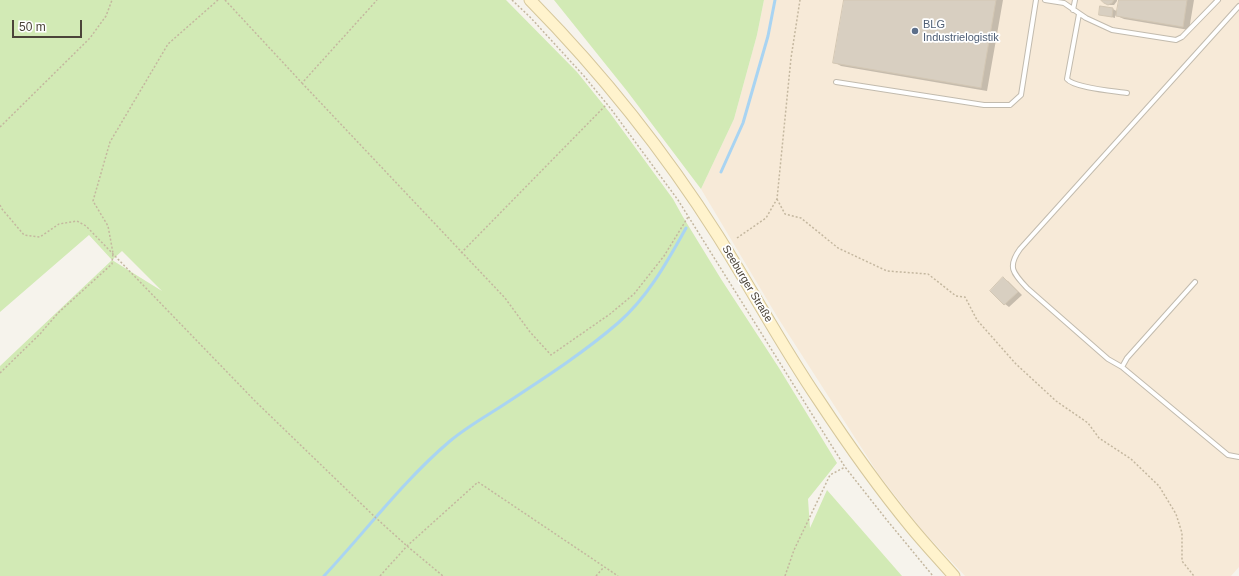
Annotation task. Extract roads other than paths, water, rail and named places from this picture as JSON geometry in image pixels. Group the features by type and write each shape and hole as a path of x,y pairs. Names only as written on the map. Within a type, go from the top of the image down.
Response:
{"main road":[{"name":"Seeburger Straße","path":"530,0 604,80 650,138 718,236 817,399 875,481 911,527 954,576"}],"lane":[{"path":"836,82 984,105 1010,105 1021,95 1036,0"},
{"path":"1045,0 1064,3 1079,14 1112,30 1176,40 1182,37 1218,0"},
{"path":"1073,10 1075,0"},
{"path":"1239,6 1020,249 1014,258 1012,268 1015,275 1026,288 1108,359 1122,367 1228,455 1239,457"},
{"path":"1079,14 1067,79 1070,83 1080,86 1127,94"},
{"path":"1122,367 1127,358 1195,282"}],"waterway":[{"path":"721,172 743,123 768,36 775,0"},
{"path":"324,576 401,489 450,441 467,428 528,389 574,357 604,335 629,313 648,290 672,254 686,228"}],"place":[{"name":"BLG Industrielogistik","path":"915,31"}]}
